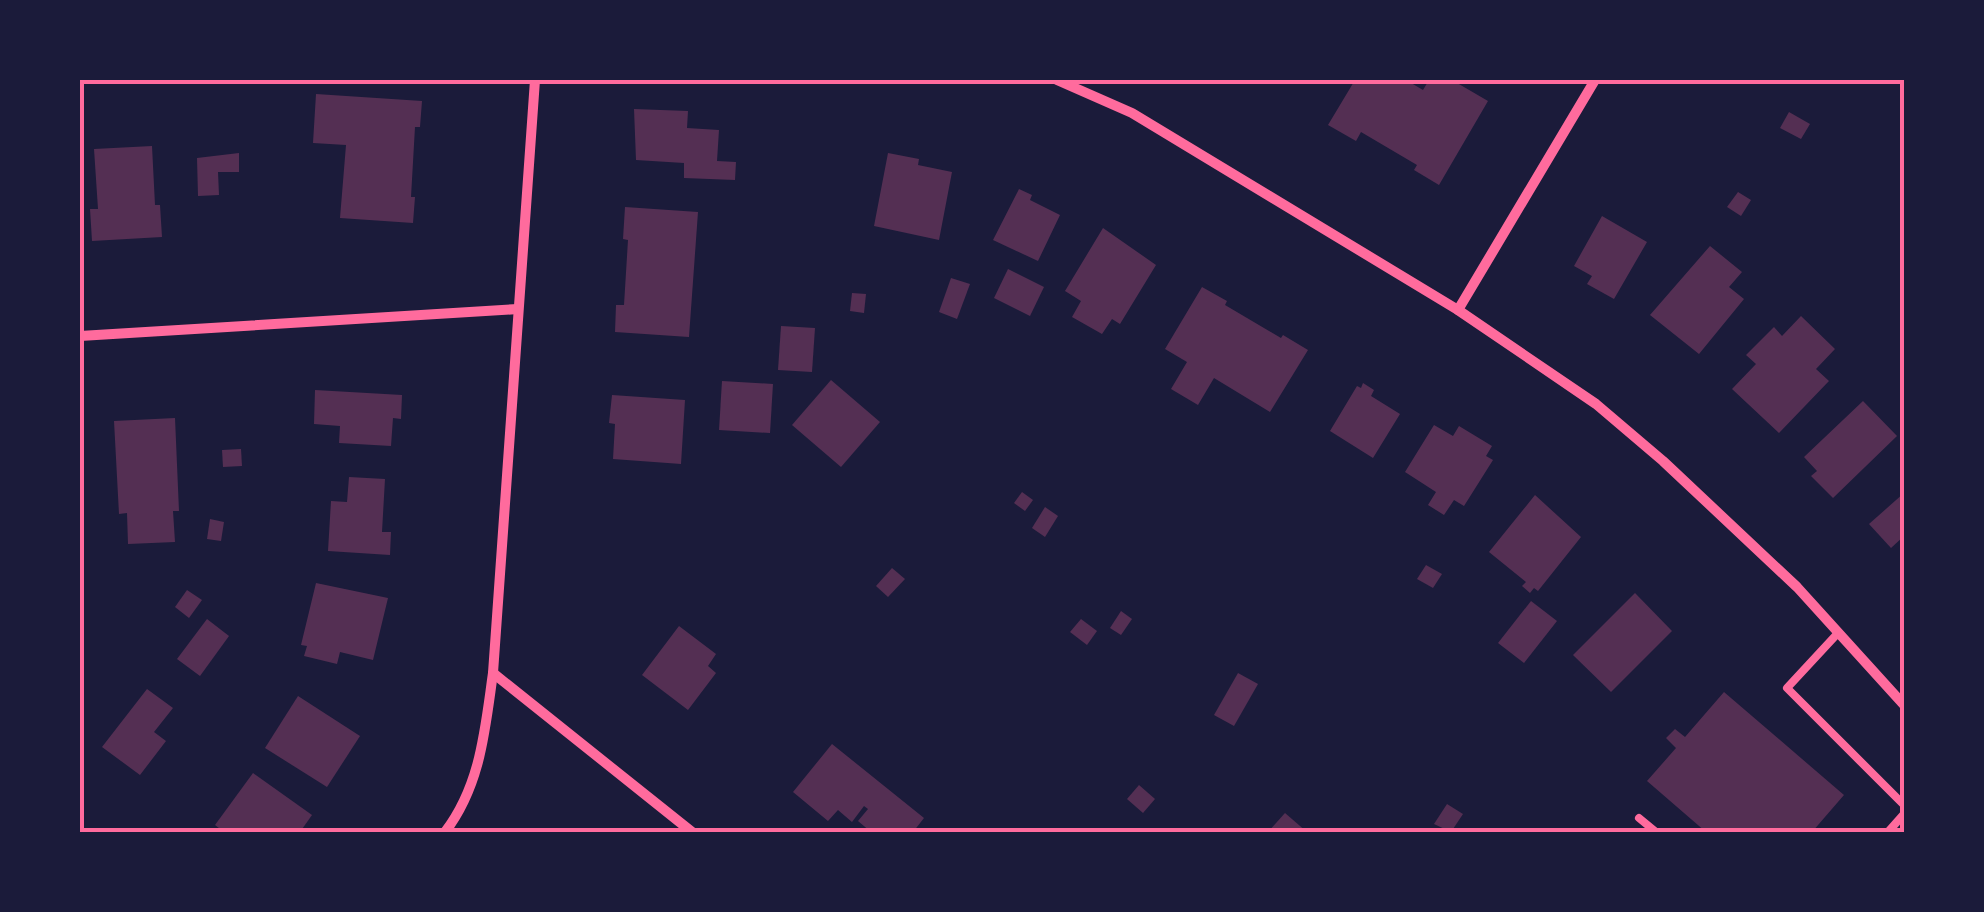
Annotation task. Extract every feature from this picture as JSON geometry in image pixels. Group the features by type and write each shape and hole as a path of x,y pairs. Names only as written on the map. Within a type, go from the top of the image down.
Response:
{"street":[{"path":"445,832 458,815 480,764 493,672 534,80"},
{"path":"1058,80 1132,113 1458,310 1596,404 1797,587 1904,706"},
{"path":"1458,310 1595,80"},
{"path":"80,336 518,309"},
{"path":"493,672 692,832"}],"lane":[{"path":"1838,633 1787,688 1904,805"},
{"path":"1888,832 1904,814"},
{"path":"1640,818 1656,832"}],"building":[{"path":"1355,80 1406,80 1423,90 1429,80 1452,80 1488,101 1439,185 1414,170 1417,165 1361,132 1356,141 1328,125"},
{"path":"316,94 422,101 420,127 415,127 413,223 340,218 346,145 313,143"},
{"path":"634,109 688,111 687,128 719,130 717,161 736,162 735,180 684,178 684,163 636,160"},
{"path":"1789,112 1810,124 1801,139 1780,128"},
{"path":"152,146 155,205 160,205 162,237 92,241 90,209 98,209 94,149"},
{"path":"239,153 239,172 218,172 219,195 198,196 197,158"},
{"path":"888,153 919,159 918,165 952,172 939,240 874,226"},
{"path":"1019,189 1032,195 1030,200 1060,215 1038,261 993,240"},
{"path":"1738,192 1751,200 1741,216 1727,207"},
{"path":"625,207 698,212 689,337 615,332 616,305 624,305 628,240 623,239"},
{"path":"1602,216 1647,242 1614,299 1587,284 1592,276 1574,266"},
{"path":"1103,228 1156,265 1120,324 1112,319 1102,334 1072,317 1081,301 1065,291"},
{"path":"1710,246 1742,272 1729,287 1744,299 1699,354 1650,315"},
{"path":"1008,269 1044,287 1030,316 994,298"},
{"path":"951,278 970,284 957,319 939,312"},
{"path":"1202,287 1227,301 1225,305 1308,350 1270,412 1214,378 1198,405 1171,389 1187,362 1165,349"},
{"path":"852,293 866,294 864,313 850,311"},
{"path":"1801,316 1835,349 1816,369 1829,381 1779,433 1732,389 1756,364 1746,355 1774,327 1782,336"},
{"path":"781,326 815,328 812,372 778,370"},
{"path":"831,380 880,422 841,467 792,425"},
{"path":"722,381 773,384 770,433 719,430"},
{"path":"1363,383 1374,390 1371,396 1400,414 1373,458 1330,431 1357,386 1361,388"},
{"path":"315,390 402,395 401,419 393,418 391,446 339,443 340,426 314,424"},
{"path":"612,395 685,400 681,464 613,459 615,424 609,423"},
{"path":"1863,401 1897,436 1833,498 1811,476 1817,471 1804,457"},
{"path":"175,418 179,511 173,511 175,542 128,544 127,513 119,514 114,421"},
{"path":"1434,425 1453,436 1459,426 1492,446 1486,456 1493,460 1464,506 1454,500 1444,515 1428,505 1436,492 1405,472"},
{"path":"241,449 242,466 223,467 222,450"},
{"path":"349,477 385,479 382,532 391,532 390,555 328,551 331,501 347,502"},
{"path":"1022,492 1033,500 1025,511 1014,503"},
{"path":"1904,493 1904,536 1891,548 1869,524"},
{"path":"1535,495 1581,537 1538,591 1534,588 1530,593 1522,586 1526,582 1489,552"},
{"path":"1045,507 1058,516 1045,537 1032,528"},
{"path":"210,519 224,522 221,541 207,539"},
{"path":"1426,565 1442,574 1433,588 1417,579"},
{"path":"892,568 905,579 888,597 876,586"},
{"path":"316,583 388,598 373,660 340,652 337,664 304,656 307,646 301,645"},
{"path":"187,590 202,600 189,618 175,607"},
{"path":"1635,593 1672,631 1611,692 1573,655"},
{"path":"1531,601 1557,621 1524,663 1498,643"},
{"path":"1121,611 1132,619 1121,635 1110,628"},
{"path":"207,619 229,636 200,676 177,659"},
{"path":"1081,619 1097,631 1087,645 1070,632"},
{"path":"679,626 716,654 708,666 716,673 688,710 642,675"},
{"path":"1238,673 1258,684 1234,726 1214,715"},
{"path":"147,689 173,708 154,732 166,741 140,775 102,747"},
{"path":"1724,692 1844,795 1812,832 1706,832 1647,781 1676,748 1666,738 1675,729 1685,737"},
{"path":"298,696 360,736 327,787 265,748"},
{"path":"832,744 924,818 913,832 871,832 858,821 868,809 864,806 852,822 838,810 828,821 793,792"},
{"path":"253,773 312,815 300,832 224,832 215,825"},
{"path":"1139,785 1155,799 1143,813 1127,799"},
{"path":"1447,804 1463,814 1451,832 1434,824"},
{"path":"1285,813 1307,832 1268,832"}]}
